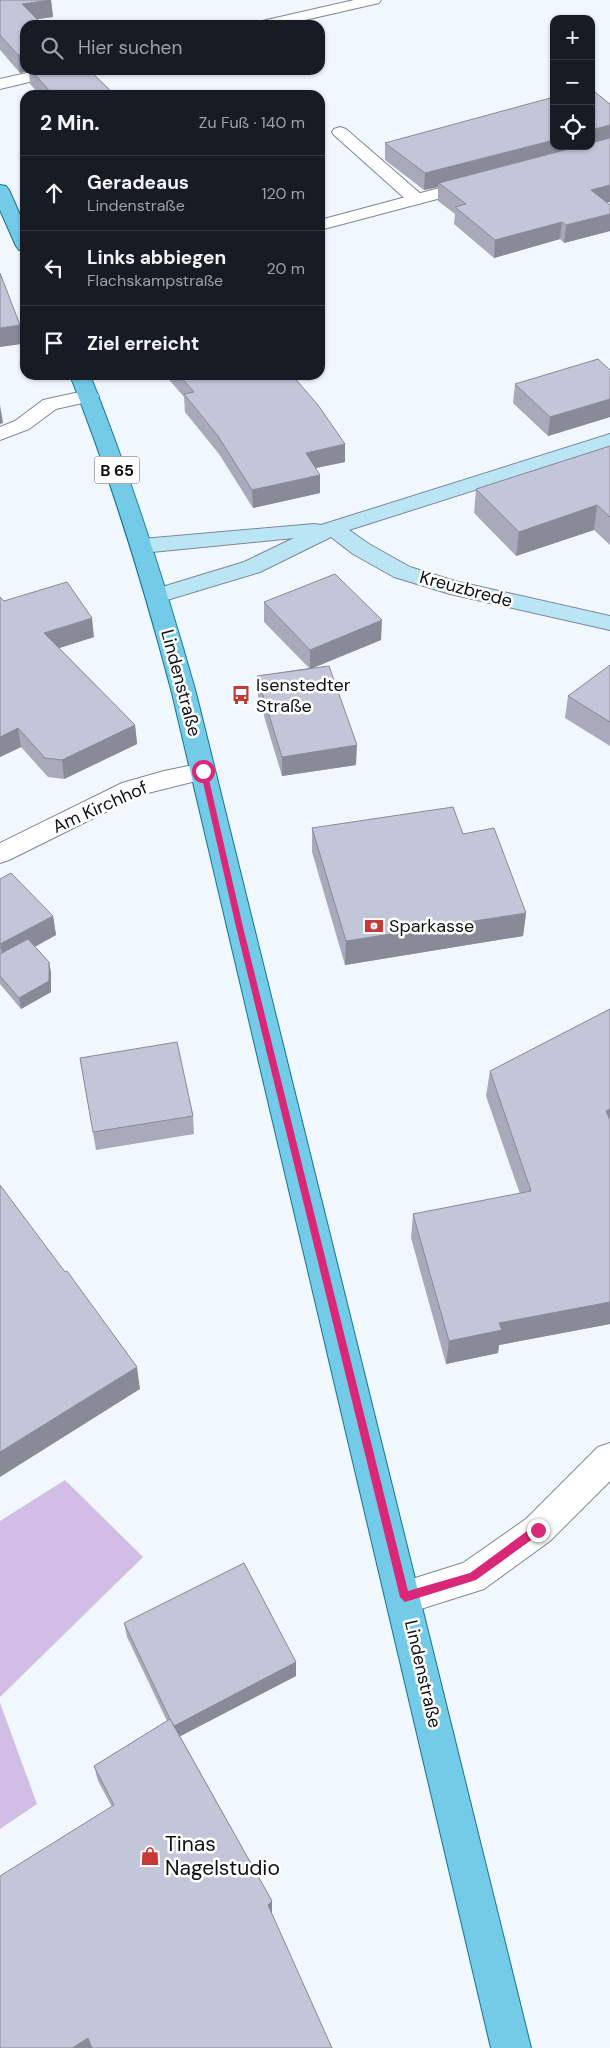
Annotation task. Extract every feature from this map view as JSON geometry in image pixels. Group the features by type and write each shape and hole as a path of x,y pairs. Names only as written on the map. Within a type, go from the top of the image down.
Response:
{"main road":[{"path":"0,190 20,235"},
{"name":"Lindenstraße","path":"82,380 129,502 189,707 240,927 405,1597 512,2048"},
{"path":"157,596 252,567 333,528 610,440"},
{"path":"142,546 333,528"},
{"name":"Kreuzbrede","path":"333,528 362,549 402,572 450,587 610,623"}],"street":[{"path":"284,20 374,0"},
{"path":"0,84 39,75"},
{"path":"340,132 416,199"},
{"path":"325,224 490,180"},
{"path":"0,434 22,425 50,404 89,396"},
{"name":"Am Kirchhof","path":"0,854 131,789 164,779 203,771"},
{"path":"405,1597 472,1577 538,1530 610,1458"}],"shaded area":[{"path":"65,1480 143,1557 0,1697 0,1521"},
{"path":"0,1703 37,1804 0,1829"}],"building":[{"path":"0,0 51,0 22,4 38,20 20,20 20,55 18,55 0,35"},
{"path":"35,75 94,75 110,90 49,90"},
{"path":"595,92 610,104 610,125 595,129"},
{"path":"550,98 550,141 425,173 385,143"},
{"path":"610,138 610,185 591,190 610,205 610,214 566,225 562,222 495,240 455,207 466,204 439,183 565,150 595,150 595,142"},
{"path":"0,273 20,325 0,328"},
{"path":"598,359 610,370 610,399 550,417 515,384"},
{"path":"183,380 296,380 318,405 345,444 306,453 320,475 252,490 218,436 184,394 194,392"},
{"path":"610,446 610,517 597,505 519,532 476,489"},
{"path":"335,574 382,620 310,650 264,602"},
{"path":"67,582 92,618 44,633 135,725 62,760 45,758 18,728 0,737 0,597 4,601"},
{"path":"610,665 610,722 568,696"},
{"path":"329,666 357,745 282,757 257,676"},
{"path":"453,807 463,834 494,828 526,913 346,941 312,828"},
{"path":"11,873 53,916 0,944 0,879"},
{"path":"28,939 49,962 49,981 19,998 0,976 0,954"},
{"path":"610,1009 610,1109 606,1111 610,1120 610,1302 499,1323 502,1330 449,1341 413,1214 531,1191 490,1071"},
{"path":"177,1042 193,1116 93,1132 80,1058"},
{"path":"0,1185 65,1272 67,1271 137,1367 0,1452"},
{"path":"244,1563 296,1662 174,1726 124,1623"},
{"name":"Tinas Nagelstudio","path":"170,1719 272,1901 268,1905 332,2048 92,2048 88,2038 72,2048 0,2048 0,1876 114,1805 94,1766"}],"place":[{"name":"Isenstedter Straße","path":"241,695"},
{"name":"Sparkasse","path":"374,926"},
{"name":"Tinas Nagelstudio","path":"150,1856"}],"route":[{"path":"203,771 405,1597 472,1577 538,1530"}]}
